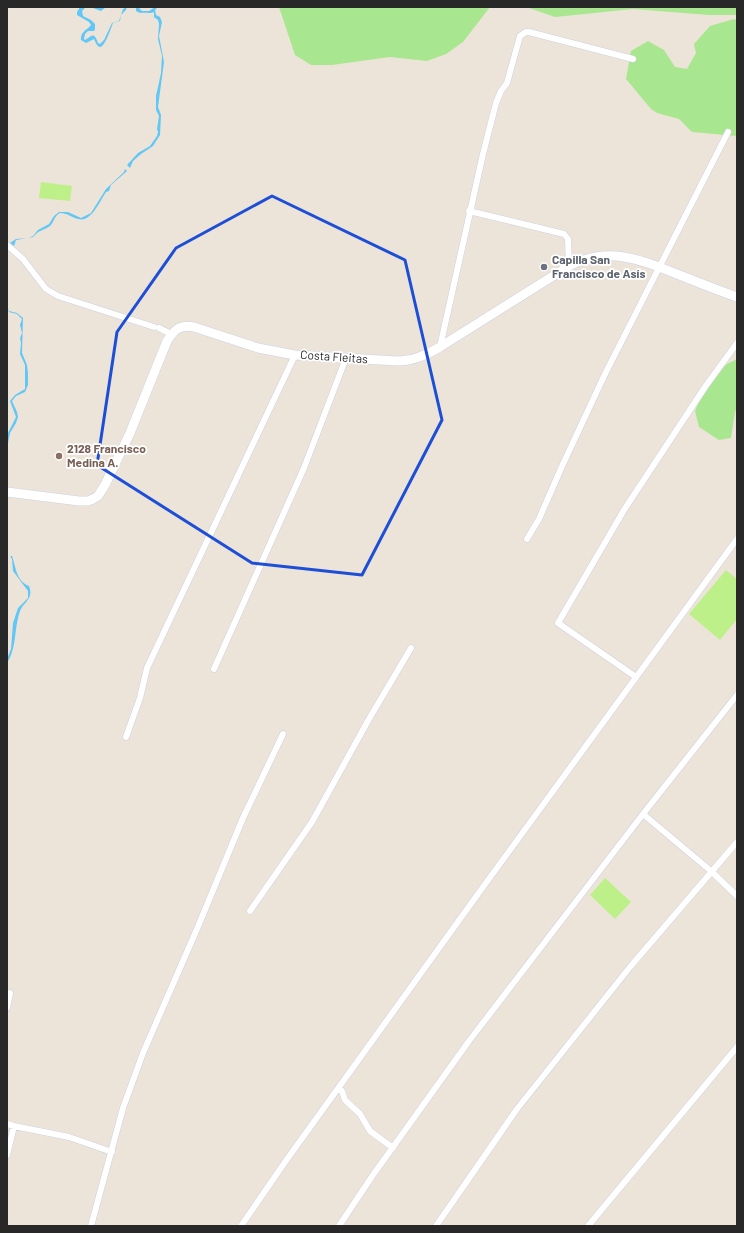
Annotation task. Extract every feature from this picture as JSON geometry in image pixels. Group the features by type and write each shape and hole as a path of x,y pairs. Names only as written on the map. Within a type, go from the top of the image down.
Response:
{"main road":[{"name":"Costa Fleitas","path":"171,334 176,329 188,326 258,348 295,355 397,361 409,360 426,355 440,347 569,266 588,257 604,256 631,258 660,267 737,297"},
{"path":"7,492 81,501 88,501 98,496 105,485 130,433 171,334"}],"street":[{"path":"440,347 469,211 496,103 501,91 507,83 520,36 526,32 529,32 633,59"},
{"path":"527,539 539,519 605,374 728,132"},
{"path":"469,211 564,234 568,238 569,266"},
{"path":"9,247 23,259 46,289 58,296 157,327 171,334"},
{"path":"636,677 558,623 624,510 705,387 737,343"},
{"path":"126,737 140,698 147,668 295,355"},
{"path":"214,669 304,468 346,358"},
{"path":"241,1226 285,1162 737,539"},
{"path":"250,911 312,822 410,648"},
{"path":"339,1226 373,1174 469,1041 643,814 737,695"},
{"path":"91,1226 123,1108 143,1053 243,818 283,734"},
{"path":"643,814 711,870 737,896"},
{"path":"436,1226 516,1109 614,986 711,870 737,842"},
{"path":"7,1008 10,993"},
{"path":"588,1226 737,1047"},
{"path":"339,1088 342,1091 345,1100 360,1114 370,1131 393,1148"},
{"path":"7,1124 69,1137 112,1152"},
{"path":"7,1155 14,1126"}],"highlighted area":[{"path":"272,196 405,260 442,420 362,575 252,563 97,465 117,332 176,248"}],"green space":[{"path":"279,7 490,7 463,42 446,54 427,61 390,57 332,65 311,65 295,55"},
{"path":"526,7 737,7 737,15 709,15 633,9 555,17"},
{"path":"734,19 737,20 737,136 692,132 679,119 657,113 651,109 626,79 631,51 648,41 664,50 675,67 687,69 696,53 694,44 710,26"},
{"path":"41,182 72,186 70,201 39,198"},
{"path":"737,359 737,408 731,438 719,440 699,427 695,411 703,393 717,373 727,364"},
{"path":"726,570 737,579 737,619 720,640 689,614"},
{"path":"605,878 631,902 615,919 590,895"}],"water":[{"path":"80,7 106,7 101,11 93,8 85,8 82,11 83,16 95,24 94,31 88,31 85,34 84,39 85,40 94,36 100,44 104,40 112,23 119,21 121,15 120,21 113,23 106,41 102,46 98,46 94,39 86,43 81,40 83,33 91,25 89,22 77,15"},
{"path":"127,7 126,10 121,15 123,9"},
{"path":"136,7 142,11 149,11 155,7 158,7 155,10 156,15 160,17 162,22 159,36 164,62 158,107 161,115 160,135 153,146 133,161 130,168 127,165 138,153 150,146 157,136 159,116 156,110 156,96 161,73 162,56 158,39 159,24 158,20 154,17 154,12 140,13 136,11"},
{"path":"125,169 127,171 111,185 109,191 106,192 95,210 87,218 78,219 60,213 56,216 50,226 35,234 33,237 29,238 38,230 49,224 54,216 59,212 68,212 81,218 91,213 106,189 124,172"},
{"path":"27,238 16,240 14,246 10,243 16,239"},
{"path":"7,306 9,311 17,313 23,318 22,353 27,365 28,385 25,392 16,396 12,401 18,417 10,433 7,448 8,433 16,417 10,401 15,395 25,389 25,365 20,354 20,338 22,333 20,325 22,319 17,314 9,312"},
{"path":"10,556 12,556 21,581 29,586 30,594 28,600 20,611 14,644 7,663 11,649 13,623 18,608 28,598 28,591 13,571 12,559"}],"place":[{"name":"Capilla San Francisco de Asís","path":"544,267"},
{"name":"2128 Francisco Medina A.","path":"59,456"}]}
